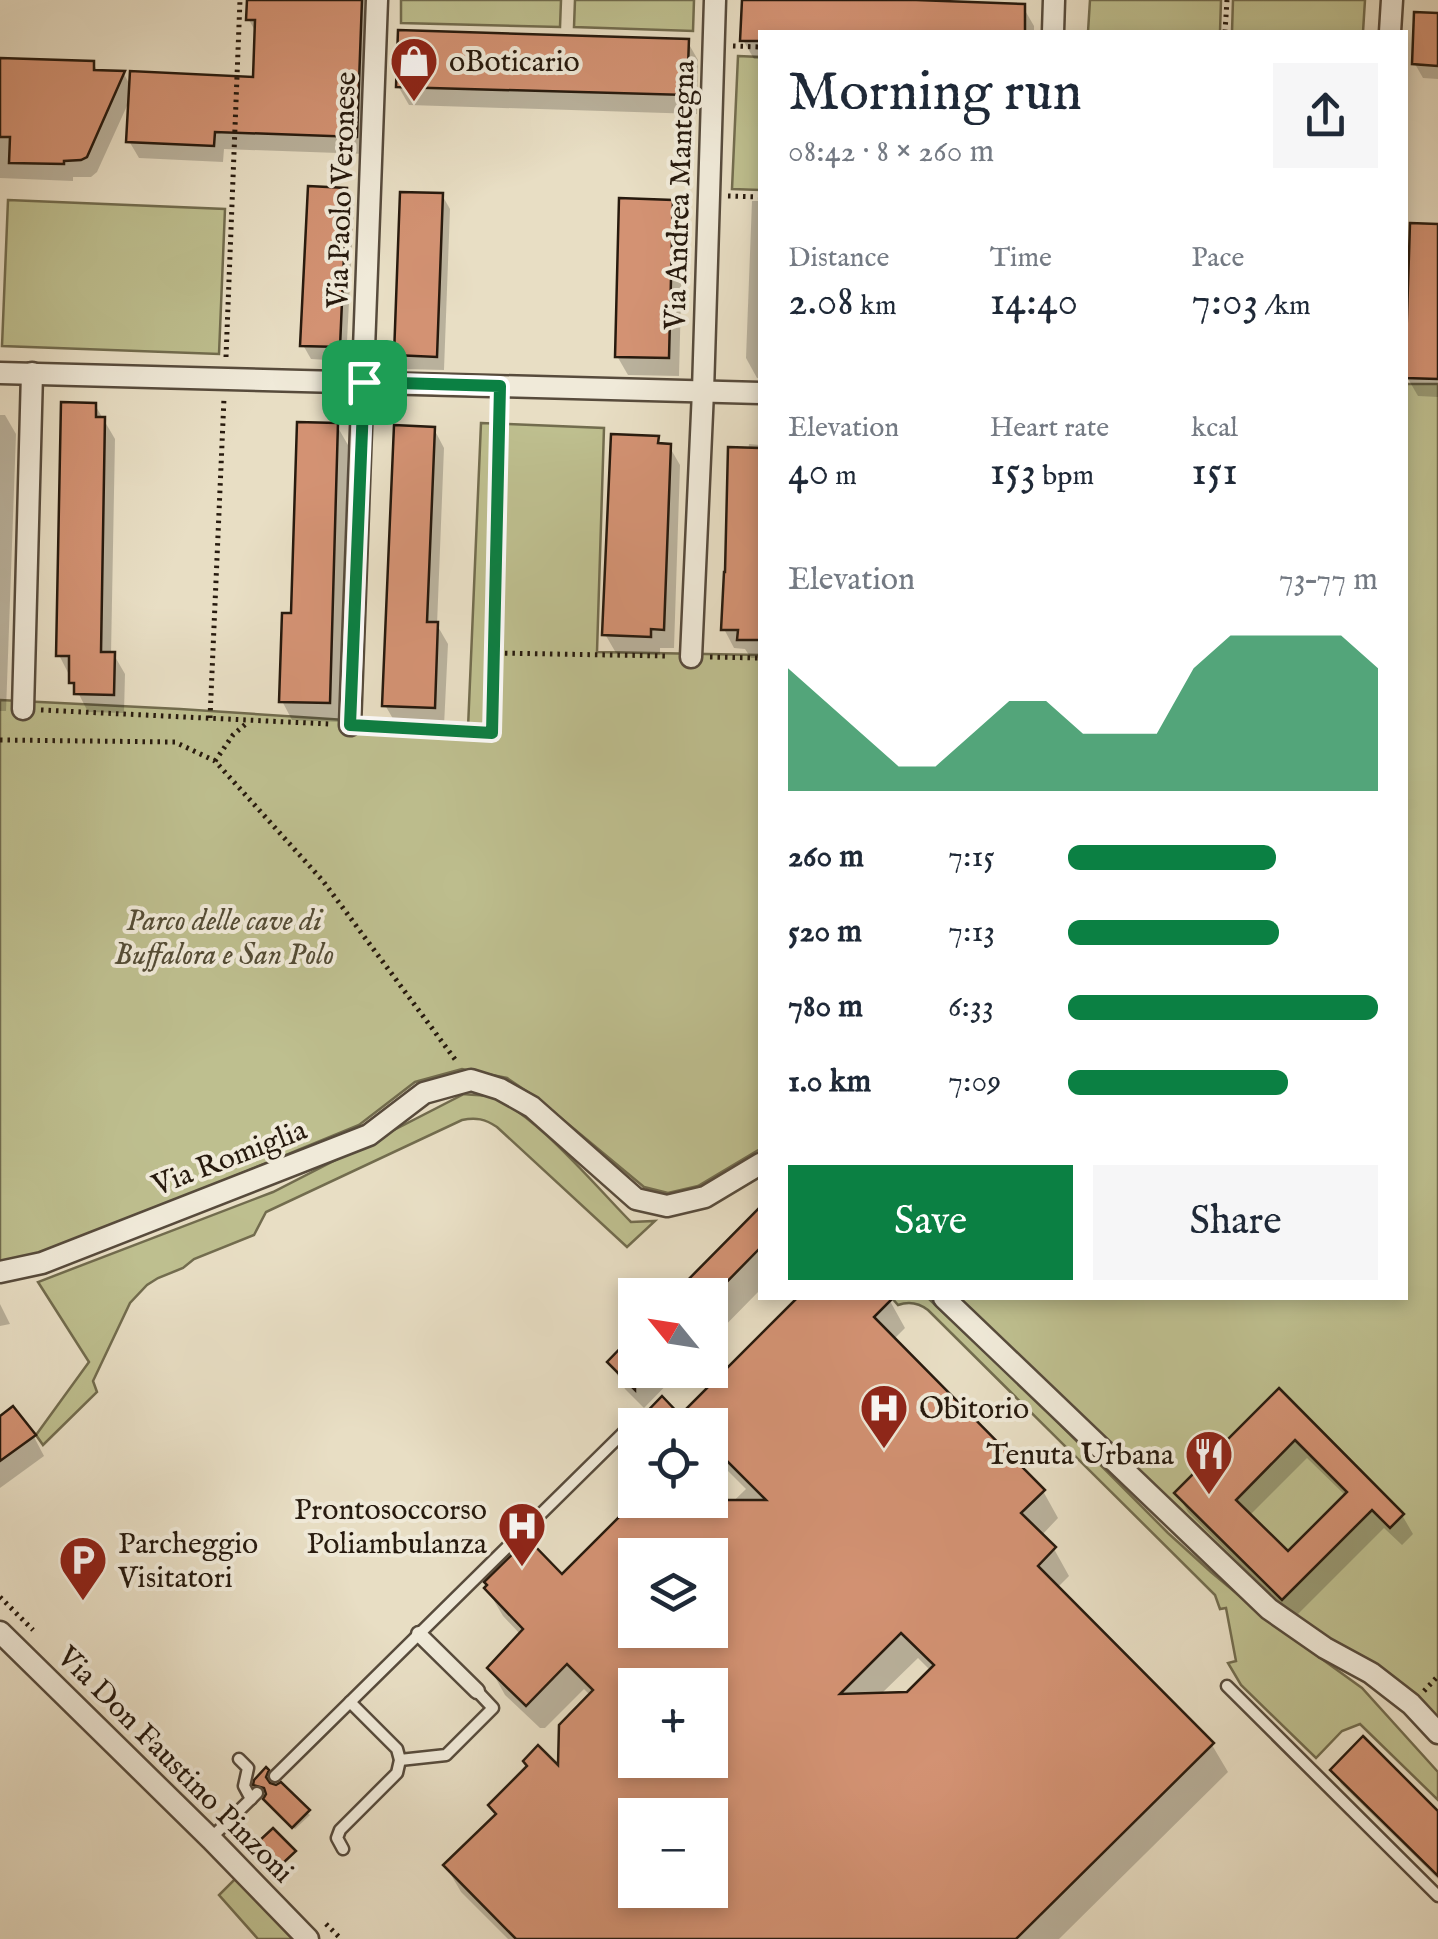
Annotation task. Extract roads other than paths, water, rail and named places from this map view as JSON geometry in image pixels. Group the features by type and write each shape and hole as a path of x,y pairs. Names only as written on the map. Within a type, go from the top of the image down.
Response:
{"street":[{"name":"Via Paolo Veronese","path":"350,725 378,0"},
{"name":"Via Andrea Mantegna","path":"691,657 714,0"},
{"path":"1053,30 1054,0"},
{"path":"1390,30 1392,0"},
{"path":"0,372 758,393"},
{"path":"23,709 32,374"},
{"name":"Via Romiglia","path":"0,1272 42,1263 369,1135 424,1093 471,1080 500,1089 532,1108 636,1199 667,1206 705,1197 758,1165"},
{"path":"946,1300 1269,1609 1324,1648 1371,1673 1411,1704 1438,1734"},
{"name":"Via Don Faustino Pinzoni","path":"0,1632 308,1939"},
{"path":"419,1634 477,1692"}],"lane":[{"path":"275,1776 618,1437"},
{"path":"1227,1686 1438,1896"},
{"path":"400,1760 446,1755 494,1708 477,1692"},
{"path":"343,1849 337,1838 340,1830 397,1773 400,1760 397,1749 350,1702"},
{"path":"211,1839 254,1796 244,1786 248,1768 239,1759"}],"place":[{"name":"oBoticario","path":"414,104"},
{"name":"Obitorio","path":"884,1450"},
{"name":"Tenuta Urbana","path":"1209,1496"},
{"name":"Prontosoccorso Poliambulanza","path":"522,1568"},
{"name":"Parcheggio Visitatori","path":"83,1602"}],"park label":[{"name":"Parco delle cave di Buffalora e San Polo","path":"224,937"}]}
